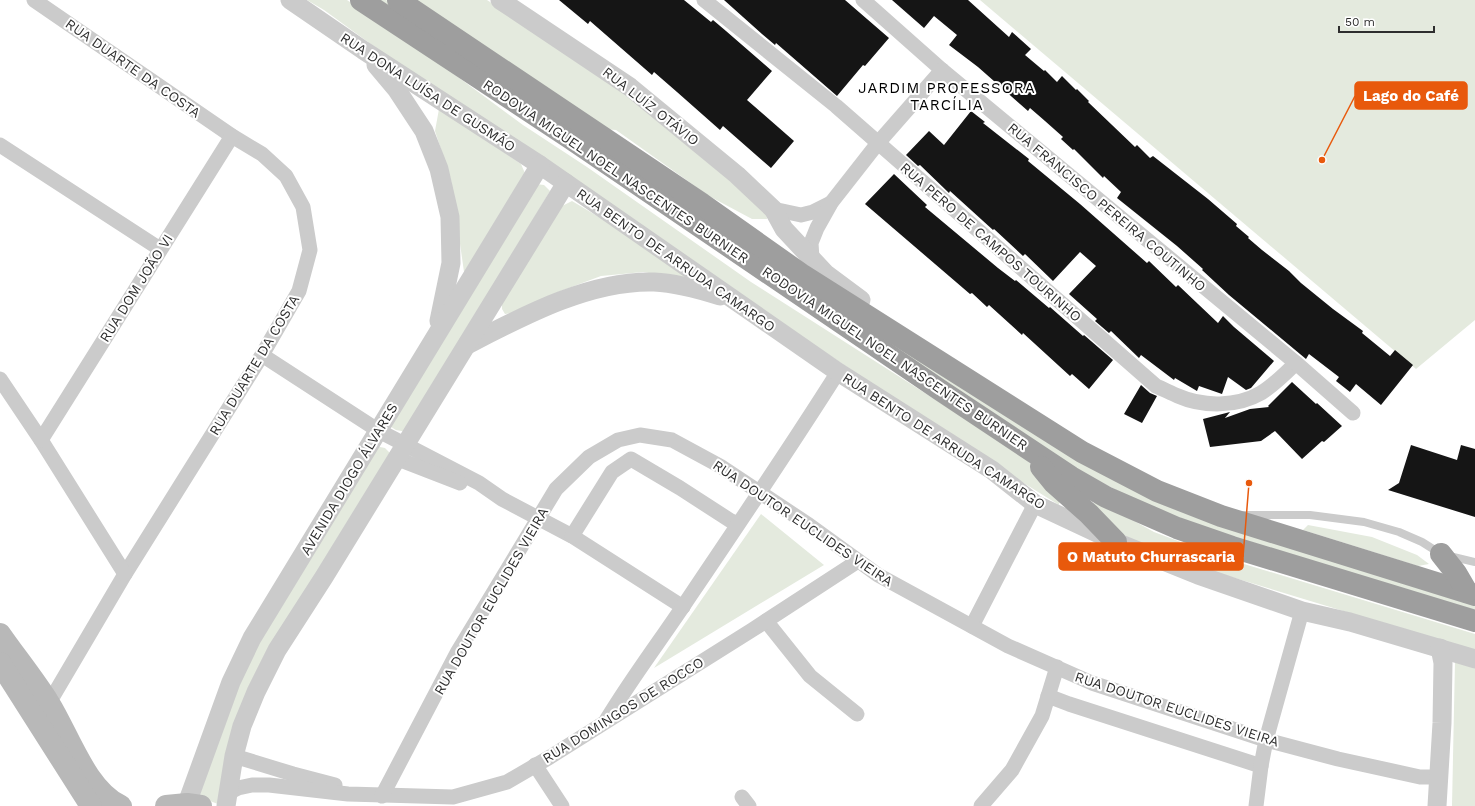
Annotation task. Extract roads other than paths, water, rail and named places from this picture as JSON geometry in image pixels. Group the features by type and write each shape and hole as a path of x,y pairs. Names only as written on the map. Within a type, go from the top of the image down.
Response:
{"highway":[{"name":"RODOVIA MIGUEL NOEL NASCENTES BURNIER","path":"361,0 570,138 883,352 1071,477 1106,497 1177,528 1232,547 1475,622"},
{"name":"RODOVIA MIGUEL NOEL NASCENTES BURNIER","path":"398,0 702,204 801,274 1082,452 1157,491 1221,516 1471,593"},
{"path":"1020,442 1054,483 1089,514 1116,542"},
{"path":"1441,554 1471,593"}],"main road":[{"path":"0,634 49,703 89,777 104,796 121,806"},
{"path":"0,663 91,806"}],"street":[{"name":"RUA DUARTE DA COSTA","path":"34,0 232,136 262,154 286,176 304,207 310,250 299,291 262,355 125,574 49,703"},
{"name":"RUA DONA LUÍSA DE GUSMÃO","path":"290,0 363,50 566,183"},
{"name":"RUA LUÍZ OTÁVIO","path":"500,0 630,87 737,175 773,209 784,230 826,274 841,287 882,315 909,342"},
{"name":"RUA PERO DE CAMPOS TOURINHO","path":"704,0 836,106 1156,386 1179,397 1201,402 1223,404 1242,402 1261,393 1296,363"},
{"name":"RUA FRANCISCO PEREIRA COUTINHO","path":"863,0 942,70 1296,363 1353,413"},
{"path":"363,50 397,90 424,131 439,168 450,217 451,263 436,334"},
{"path":"812,259 811,243 816,228 831,203 878,143 942,70"},
{"name":"RUA DOM JOÃO VI","path":"42,440 232,136"},
{"path":"0,145 160,249"},
{"name":"AVENIDA DIOGO ÁLVARES","path":"185,805 231,682 252,638 540,165"},
{"path":"227,800 234,756 242,726 256,692 277,650 402,451 566,183"},
{"name":"RUA BENTO DE ARRUDA CAMARGO","path":"566,183 838,372 992,470 1035,504 1116,542 1198,575 1302,611 1350,622 1475,659"},
{"path":"773,209 801,215 812,212 831,203"},
{"path":"467,345 538,310 581,294 620,284 654,282 690,286 737,302"},
{"path":"262,355 379,431 402,451 502,499 572,536 683,607"},
{"path":"604,723 626,688 760,493 838,372"},
{"path":"0,379 42,440 125,574"},
{"name":"RUA DOUTOR EUCLIDES VIEIRA","path":"382,796 457,652 556,489 589,457 618,440 640,435 672,440 720,466 809,525 878,575 1008,646 1092,683 1266,740 1338,759 1420,777 1438,777"},
{"path":"572,536 612,472 618,440"},
{"path":"612,472 631,459 738,524"},
{"path":"972,626 1035,504"},
{"name":"RUA DOMINGOS DE ROCCO","path":"227,800 238,788 252,785 269,785 382,796 452,797 507,782 766,621 858,561"},
{"path":"1256,806 1266,740 1302,611"},
{"path":"766,621 810,676 857,714"},
{"path":"1437,806 1444,663 1440,648"},
{"path":"981,806 1012,770 1042,716 1057,667"},
{"name":"RUA DOUTOR EUCLIDES VIEIRA","path":"1048,696 1068,704 1261,766"},
{"name":"RUA DOMINGOS DE ROCCO","path":"234,756 367,794"},
{"path":"535,765 562,806"}],"lane":[{"path":"1221,516 1310,514 1364,522 1399,532 1422,542 1441,554 1475,562"}],"place":[{"name":"Lago do Café","path":"1322,160"},
{"name":"O Matuto Churrascaria","path":"1249,483"}],"district":[{"name":"JARDIM PROFESSORA TARCÍLIA","path":"947,96"}]}
